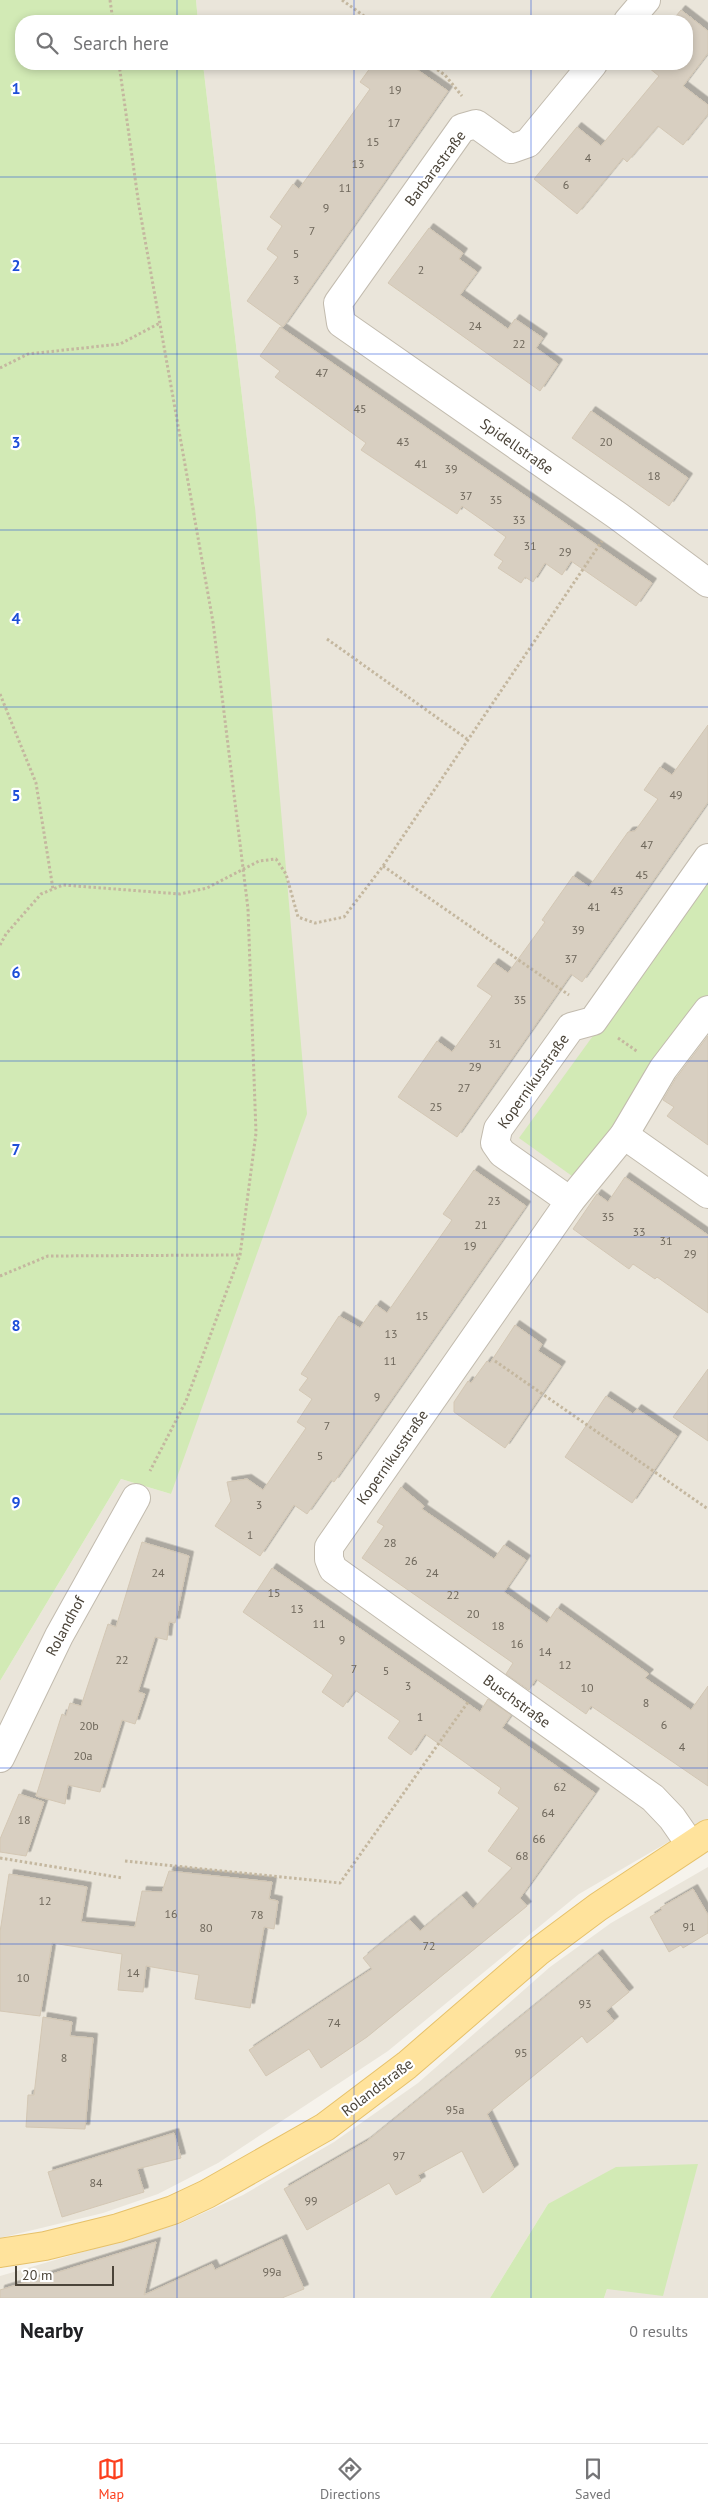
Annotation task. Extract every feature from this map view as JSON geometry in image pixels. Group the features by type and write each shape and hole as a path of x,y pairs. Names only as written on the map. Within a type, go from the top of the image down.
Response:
{"main road":[{"name":"Rolandstraße","path":"0,2253 45,2246 118,2228 173,2210 208,2194 324,2127 407,2065 539,1951 598,1907 699,1839"}],"street":[{"path":"633,15 646,0"},
{"name":"Barbarastraße","path":"338,303 462,128 476,124 511,149 528,143 588,70"},
{"name":"Spidellstraße","path":"338,303 341,323 618,516 708,583"},
{"path":"593,1021 708,858"},
{"name":"Kopernikusstraße","path":"333,1569 329,1559 329,1548 570,1200 624,1135 663,1070 708,1010"},
{"name":"Kopernikusstraße","path":"570,1200 502,1153 495,1143 498,1130 571,1027 593,1021"},
{"path":"624,1135 708,1194"},
{"name":"Rolandhof","path":"0,1758 58,1636 136,1498"},
{"name":"Buschstraße","path":"333,1569 653,1798 672,1818 699,1839"}],"path":[{"path":"110,0 112,15"},
{"path":"342,0 362,15"},
{"path":"120,70 139,206 213,622 248,909 256,1132 240,1255 186,1401 136,1498"},
{"path":"438,70 445,75 465,99 462,128"},
{"path":"0,368 28,354 120,344 160,322"},
{"path":"0,944 6,934 41,894 63,885 180,894 207,888 243,871 259,861 276,859 286,874 298,917 315,924 344,917 383,866 618,516"},
{"path":"327,639 467,739"},
{"path":"0,694 36,784 53,889"},
{"path":"383,866 573,998 593,1021 663,1070"},
{"path":"0,1276 48,1256 240,1255"},
{"path":"471,1344 708,1509"},
{"path":"126,1861 340,1883 485,1678"},
{"path":"0,1858 123,1878"}],"shaded area":[{"path":"196,0 708,0 708,1819 579,1894 388,2051 218,2163 158,2194 103,2213 0,2238 0,1681 121,1479 171,1494 255,507 204,70 693,70 693,15 197,15"},
{"path":"708,1867 708,2298 604,2298 607,2289 548,2204 490,2298 0,2298 0,2276 179,2224 243,2195 334,2142 418,2083 550,1967 611,1923"}],"green space":[{"path":"0,0 196,0 197,15 15,15 15,70 204,70 255,507 307,1114 171,1494 121,1479 0,1681"},
{"path":"708,877 708,1000 579,1181 519,1138"},
{"path":"698,2164 663,2296 607,2289 604,2298 490,2298 548,2204 616,2167"}],"building":[{"path":"681,10 687,15 677,15"},
{"path":"693,19 708,31 708,53 683,86 708,105 708,114 683,145 658,126 627,162 623,158 577,214 534,179 577,127 601,146 659,76 652,70 693,70"},
{"path":"369,70 418,70 448,91 283,327 247,301 278,257 267,249 282,226 270,217 293,184 299,189 370,89 360,82"},
{"path":"429,228 463,253 459,259 477,272 460,295 508,329 515,319 543,338 536,348 558,364 540,391 388,283"},
{"path":"280,327 652,583 636,606 571,561 562,575 545,563 533,582 525,577 521,583 498,568 503,561 494,555 506,537 462,506 457,514 361,450 366,443 275,377 280,371 260,356"},
{"path":"591,411 688,478 669,506 572,438"},
{"path":"708,725 708,802 582,982 571,974 457,1137 398,1097 437,1041 452,1052 492,996 477,986 494,963 508,973 545,922 542,920 573,876 589,887 628,832 635,831 658,799 644,790 660,767 672,775"},
{"path":"708,1036 708,1145 667,1116 674,1107 663,1100 676,1078"},
{"path":"474,1170 526,1206 334,1482 331,1480 307,1514 294,1505 260,1556 215,1526 231,1501 227,1482 247,1479 263,1490 306,1428 297,1422 312,1399 299,1390 308,1378 301,1374 339,1316 360,1328 376,1305 387,1313 452,1220 443,1214"},
{"path":"625,1177 708,1235 708,1313 657,1277 655,1279 633,1264 629,1269 573,1229 597,1194 608,1202"},
{"path":"515,1325 542,1344 538,1351 561,1366 505,1448 454,1412 454,1402 468,1381 471,1383 487,1361 490,1363"},
{"path":"708,1369 708,1441 673,1417"},
{"path":"606,1396 633,1414 637,1409 677,1436 632,1503 565,1457"},
{"path":"401,1487 424,1506 422,1509 494,1559 504,1545 526,1560 504,1592 547,1623 557,1608 649,1674 645,1678 691,1710 708,1686 708,1786 591,1706 586,1714 536,1679 529,1690 506,1674 513,1663 362,1558 384,1526 377,1522"},
{"path":"142,1542 189,1556 175,1623 169,1622 167,1640 155,1637 138,1692 145,1694 135,1724 122,1720 100,1792 68,1785 65,1804 36,1796 62,1714 66,1716 70,1703 81,1706 108,1624 116,1627"},
{"path":"272,1568 480,1712 488,1699 511,1715 502,1728 595,1793 520,1898 527,1906 367,2037 321,2068 309,2049 266,2076 249,2050 372,1969 363,1958 410,1920 420,1931 462,1896 473,1909 512,1868 488,1851 519,1808 498,1793 501,1788 425,1734 411,1755 388,1738 400,1721 355,1690 343,1707 322,1692 333,1675 243,1612"},
{"path":"19,1794 44,1802 26,1856 0,1852 0,1839"},
{"path":"169,1871 272,1882 269,1899 278,1901 274,1929 264,1927 250,2008 195,1999 199,1975 146,1966 143,1992 118,1990 122,1954 52,1943 40,2016 0,2011 0,1932 9,1874 87,1887 81,1922 135,1927 142,1891 162,1892"},
{"path":"693,1889 708,1915 708,1933 683,1948 681,1945 669,1952 650,1917 662,1910 660,1908"},
{"path":"598,1954 629,1992 606,2011 614,2021 587,2043 582,2036 487,2114 514,2169 483,2193 462,2151 418,2175 421,2181 396,2195 389,2183 307,2230 284,2189 366,2142"},
{"path":"43,2017 72,2022 70,2036 93,2038 85,2129 26,2127 28,2095 34,2095"},
{"path":"174,2133 181,2158 137,2169 144,2192 62,2217 48,2172"},
{"path":"282,2239 304,2289 282,2298 0,2298 0,2290 156,2242 144,2295 212,2264 215,2270"}]}
